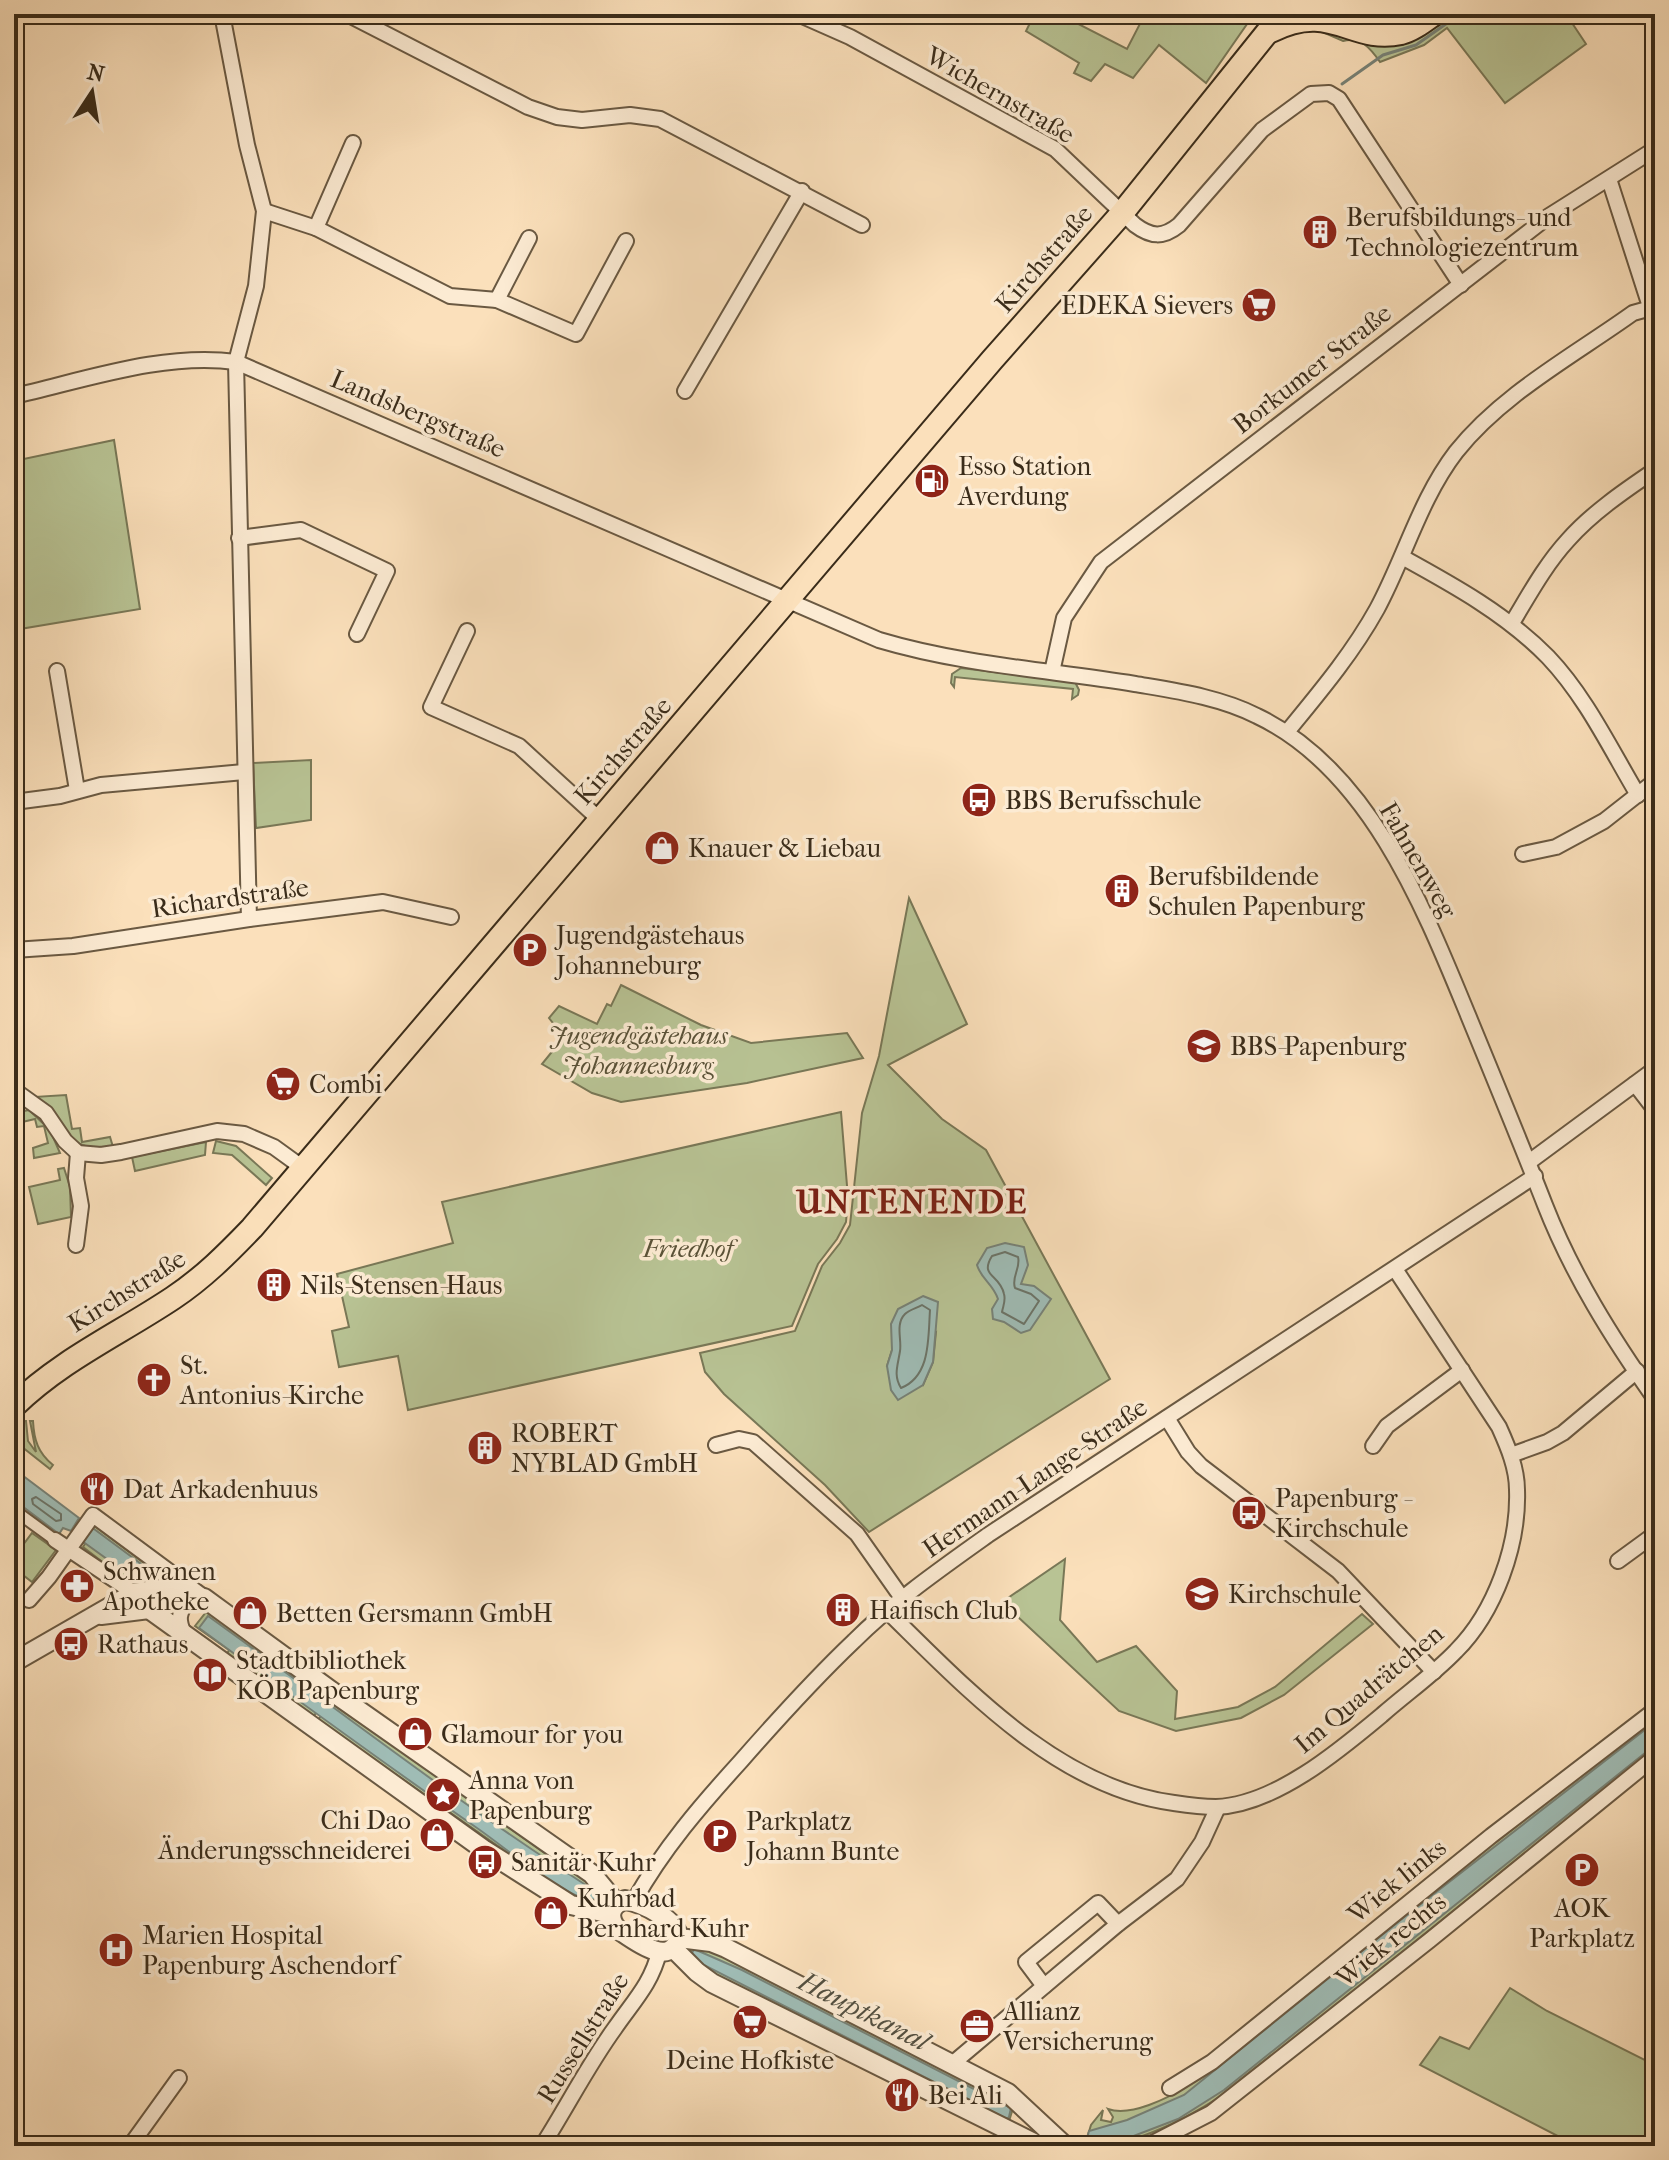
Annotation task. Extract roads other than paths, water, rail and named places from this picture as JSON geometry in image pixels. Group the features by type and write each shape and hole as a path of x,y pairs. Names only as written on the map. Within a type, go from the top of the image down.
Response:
{"main road":[{"path":"1274,20 1287,22 1318,17 1349,21 1380,34 1402,33 1434,14"},
{"name":"Kirchstraße","path":"14,1406 35,1386 83,1352 174,1298 210,1271 303,1168 992,360 1123,212 1274,20"}],"street":[{"path":"222,14 247,145 264,211 256,286 236,362 249,919"},
{"path":"347,14 528,107 557,117 582,120 630,115 660,119 862,225"},
{"name":"Wichernstraße","path":"798,14 850,37 1055,149 1145,232 1157,235 1169,233 1262,130 1311,94 1329,93 1339,99 1461,285"},
{"path":"316,228 353,143"},
{"name":"Borkumer Straße","path":"1052,672 1064,618 1101,562 1549,216 1655,149"},
{"path":"1287,732 1360,638 1402,557 1432,488 1486,418 1633,313 1653,315 1609,179"},
{"path":"685,391 802,191"},
{"path":"264,211 316,228 450,296 497,300 576,334 626,241"},
{"path":"497,300 529,238"},
{"name":"Landsbergstraße","path":"14,396 171,361 209,358 236,362 789,601"},
{"path":"1512,623 1568,539 1617,496 1655,470"},
{"path":"239,538 301,530 387,571 357,634"},
{"path":"1402,557 1512,623 1549,658 1587,708 1638,795"},
{"name":"Fahnenweg","path":"789,601 834,623 914,650 949,658 1163,689 1218,701 1256,715 1287,732 1349,792 1385,839 1418,896 1545,1206 1586,1293 1655,1399"},
{"path":"467,631 431,707 519,746 600,820"},
{"path":"57,671 77,790"},
{"path":"14,802 60,796 101,785 244,772"},
{"path":"1523,854 1556,847 1604,821 1655,781"},
{"name":"Richardstraße","path":"14,950 73,946 383,902 451,917"},
{"name":"Hermann-Lange-Straße","path":"620,1906 692,1817 779,1718 855,1640 902,1598 988,1535 1395,1269 1532,1169 1655,1069"},
{"path":"1635,1084 1655,1110"},
{"path":"14,1090 46,1113 65,1141 78,1153 101,1155 121,1152 217,1131 244,1134 274,1147 303,1168"},
{"path":"76,1245 81,1206 76,1178 78,1153"},
{"name":"Im Quadrätchen","path":"887,1611 973,1695 1009,1725 1059,1759 1115,1788 1172,1803 1218,1807 1252,1799 1289,1783 1330,1759 1459,1649 1496,1590 1514,1528 1517,1490 1511,1455 1499,1427 1395,1269"},
{"path":"1373,1446 1387,1426 1462,1370"},
{"path":"1511,1455 1563,1433 1637,1371"},
{"path":"1167,1418 1188,1452 1201,1466 1338,1571 1434,1672"},
{"path":"716,1445 739,1439 753,1442 857,1534 902,1598"},
{"path":"14,1510 134,1593 149,1609 492,1854 571,1905 620,1906 674,1924 671,1946"},
{"path":"29,1600 93,1515 179,1586 204,1598 592,1874 620,1906"},
{"path":"1618,1561 1655,1534"},
{"path":"14,1662 134,1593 179,1586"},
{"path":"98,1615 163,1607 175,1600 179,1586"},
{"path":"184,1634 179,1621 180,1612 187,1602 204,1598"},
{"name":"Wiek links","path":"1170,2088 1212,2062 1491,1836 1655,1710"},
{"name":"Wiek rechts","path":"1147,2146 1211,2113 1655,1757"},
{"path":"952,2064 1118,1924 1177,1879 1202,1842 1218,1807"},
{"path":"1044,1986 1026,1962 1098,1903 1118,1924"},
{"path":"620,1906 616,1928 671,1946 711,1942 726,1948 1008,2093 1065,2146"},
{"path":"671,1946 712,1983 1040,2146"},
{"name":"Russellstraße","path":"542,2146 614,2028 639,1998 671,1946"},
{"path":"130,2146 179,2078"},
{"path":"1010,2132 1023,2127 1031,2113"}],"water":[{"path":"1005,1243 1024,1247 1028,1265 1021,1284 1034,1286 1051,1299 1030,1330 1021,1333 993,1319 992,1309 998,1299 977,1265 987,1248"},
{"path":"923,1296 938,1302 933,1362 923,1385 898,1400 891,1390 887,1366 892,1350 891,1324 898,1309"},
{"path":"14,1469 79,1518 71,1531 63,1528 59,1534 14,1500"},
{"path":"90,1526 144,1566 136,1580 82,1541"},
{"path":"208,1616 450,1793 600,1894 595,1903 564,1889 534,1870 199,1628"},
{"path":"1655,1722 1655,1745 1224,2090 1178,2119 1118,2142 1087,2138 1089,2131 1127,2120 1184,2095 1408,1914"},
{"path":"694,1949 742,1970 1011,2108 1009,2117 1007,2119 696,1961 691,1955"}],"waterway":[{"path":"1342,84 1383,55 1416,45 1460,14"}],"place":[{"name":"Berufsbildungs- und Technologiezentrum","path":"1320,232"},
{"name":"EDEKA Sievers","path":"1259,305"},
{"name":"Esso Station Averdung","path":"932,481"},
{"name":"BBS Berufsschule","path":"979,800"},
{"name":"Knauer & Liebau","path":"662,848"},
{"name":"Berufsbildende Schulen Papenburg","path":"1122,891"},
{"name":"Jugendgästehaus Johanneburg","path":"530,950"},
{"name":"BBS-Papenburg","path":"1204,1046"},
{"name":"Combi","path":"283,1084"},
{"name":"Nils-Stensen-Haus","path":"274,1285"},
{"name":"St. Antonius-Kirche","path":"154,1380"},
{"name":"ROBERT NYBLAD GmbH","path":"485,1448"},
{"name":"Dat Arkadenhuus","path":"97,1489"},
{"name":"Papenburg - Kirchschule","path":"1249,1513"},
{"name":"Schwanen Apotheke","path":"77,1586"},
{"name":"Kirchschule","path":"1202,1594"},
{"name":"Haifisch Club","path":"843,1610"},
{"name":"Betten Gersmann GmbH","path":"250,1613"},
{"name":"Rathaus","path":"71,1644"},
{"name":"Stadtbibliothek KÖB Papenburg","path":"210,1675"},
{"name":"Glamour for you","path":"415,1734"},
{"name":"Anna von Papenburg","path":"443,1795"},
{"name":"Chi Dao Änderungsschneiderei","path":"437,1835"},
{"name":"Parkplatz Johann Bunte","path":"720,1836"},
{"name":"Sanitär Kuhr","path":"485,1862"},
{"name":"AOK Parkplatz","path":"1582,1870"},
{"name":"Kuhrbad Bernhard Kuhr","path":"551,1913"},
{"name":"Marien Hospital Papenburg Aschendorf","path":"116,1950"},
{"name":"Deine Hofkiste","path":"750,2022"},
{"name":"Allianz Versicherung","path":"977,2026"},
{"name":"Bei Ali","path":"902,2095"}],"district":[{"name":"UNTENENDE","path":"912,1202"}],"park label":[{"name":"Jugendgästehaus Johannesburg","path":"638,1050"},
{"name":"Friedhof","path":"688,1248"}],"water label":[{"name":"Hauptkanal","path":"864,2011"}]}
